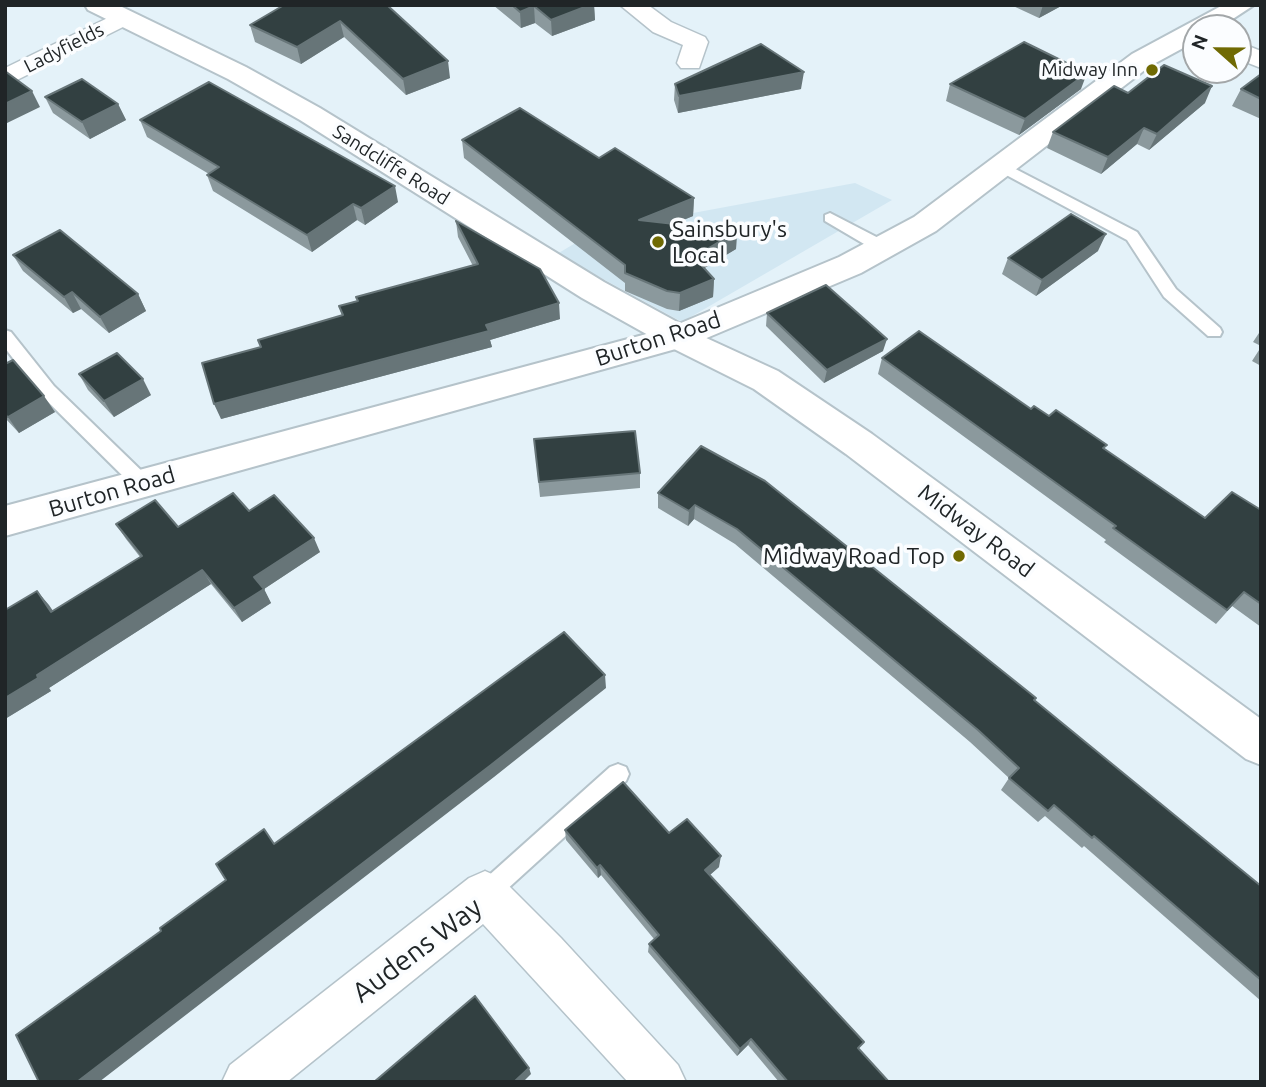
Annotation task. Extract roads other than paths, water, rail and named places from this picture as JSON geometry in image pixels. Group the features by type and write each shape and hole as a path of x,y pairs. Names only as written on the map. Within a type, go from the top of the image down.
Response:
{"main road":[{"name":"Burton Road","path":"1226,14 1242,5"},
{"name":"Sandcliffe Road","path":"110,12 237,73 310,114 593,290 678,337"},
{"name":"Burton Road","path":"5,522 678,337 850,265 925,224 1141,60 1182,38"},
{"name":"Midway Road","path":"678,337 766,380 859,444 1261,744"}],"street":[{"path":"632,5 662,27 696,42 690,63"},
{"name":"Ladyfields","path":"5,78 110,12"},
{"name":"Audens Way","path":"247,1082 485,894 545,954 661,1082"}],"lane":[{"path":"1002,167 1132,236 1170,293 1214,331"},
{"path":"830,218 882,247"},
{"path":"5,336 48,391 142,483"},
{"path":"485,894 618,774"}],"place":[{"name":"Midway Inn","path":"1152,70"},
{"name":"Sainsbury's Local","path":"658,242"},
{"name":"Midway Road Top","path":"959,556"}]}
